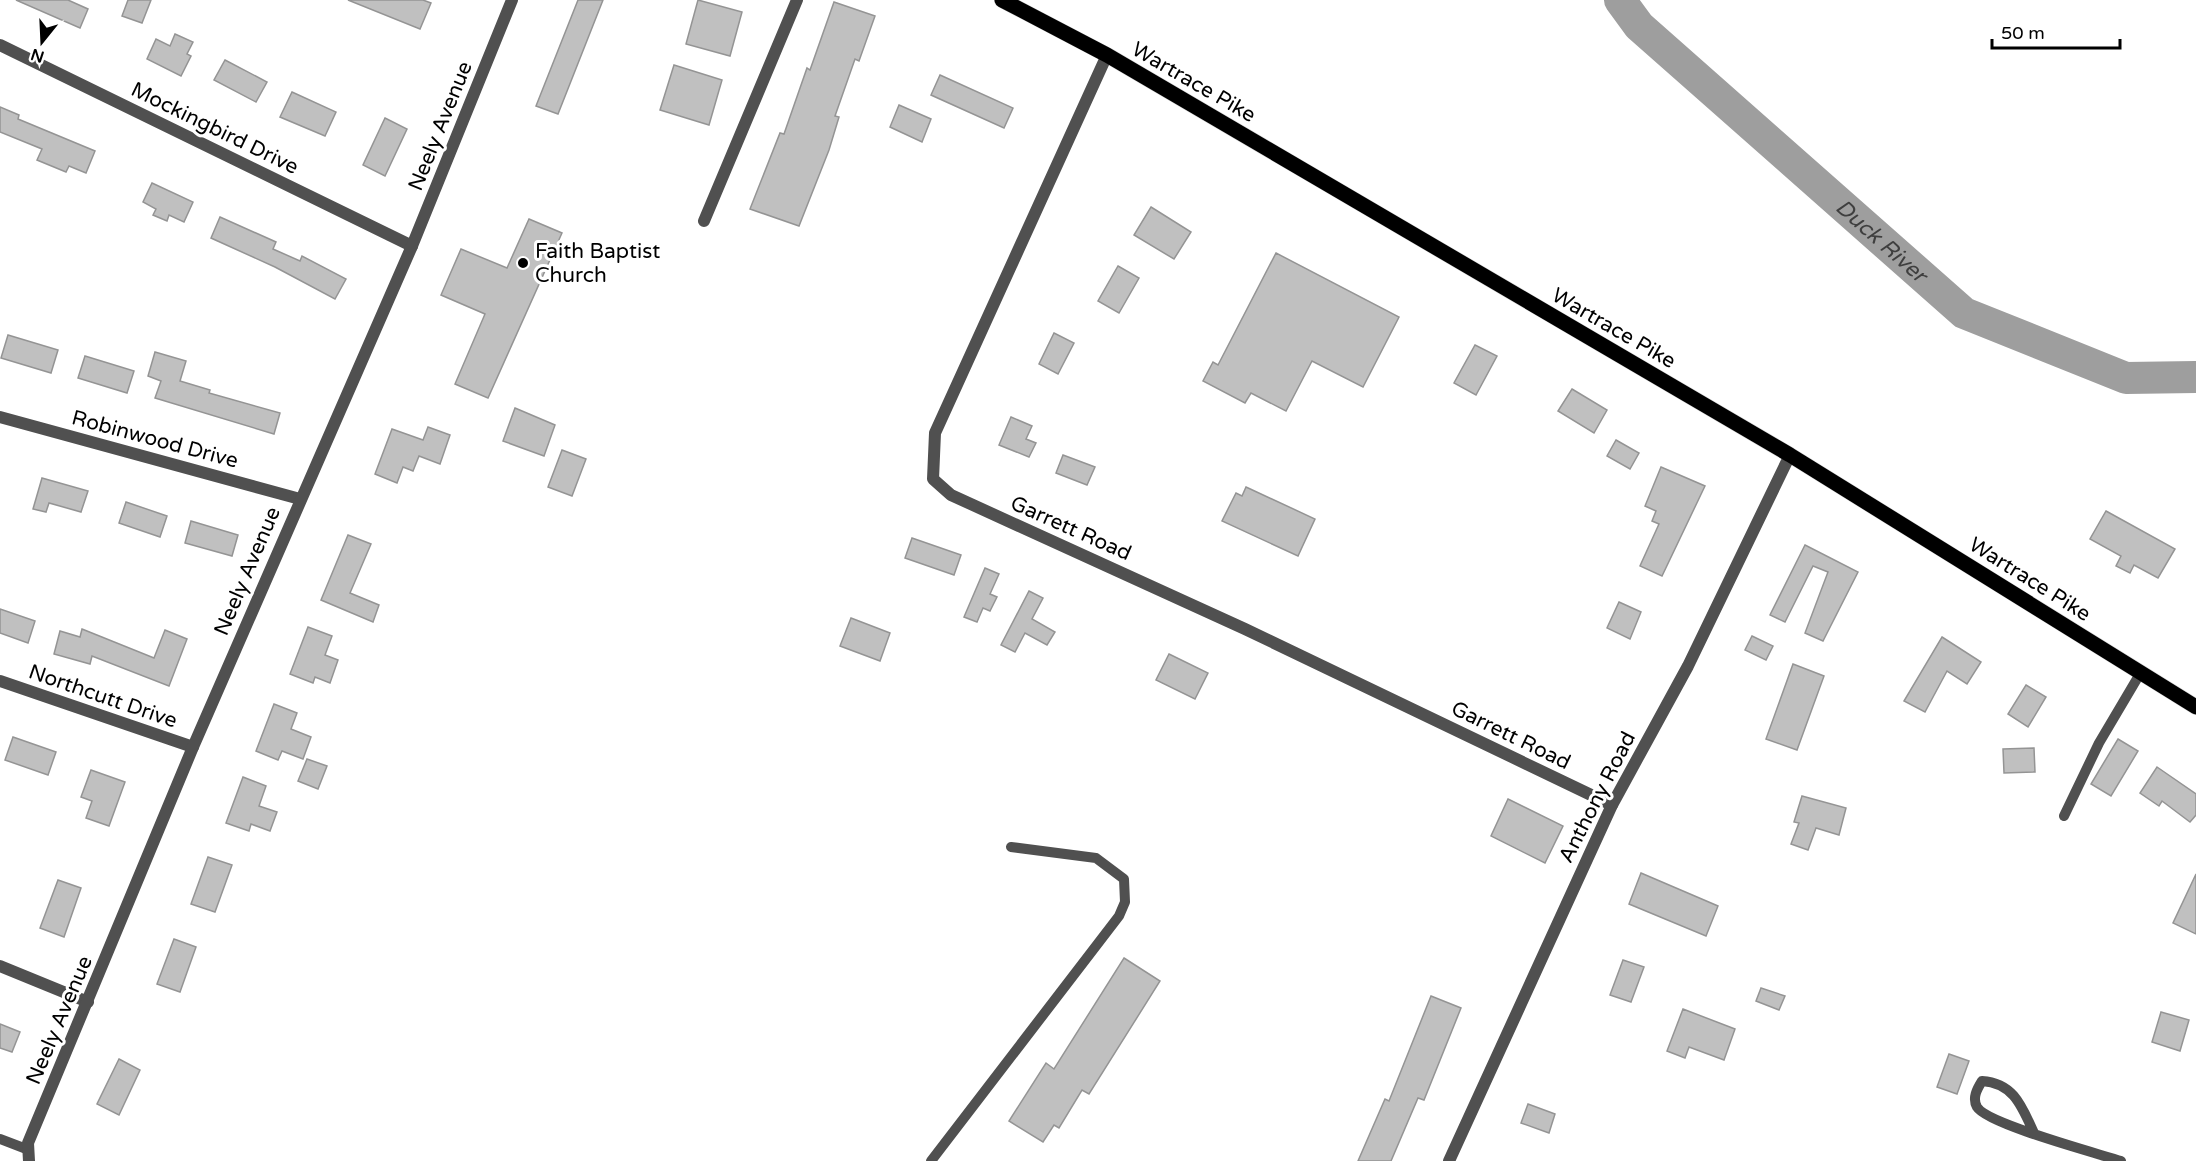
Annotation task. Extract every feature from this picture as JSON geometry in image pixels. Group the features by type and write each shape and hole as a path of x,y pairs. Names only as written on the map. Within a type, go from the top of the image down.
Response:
{"main road":[{"name":"Wartrace Pike","path":"1002,0 1107,55 1790,455 2196,706"}],"street":[{"name":"Neely Avenue","path":"29,1156 28,1143 193,747 412,246 512,0"},
{"path":"704,221 797,0"},
{"name":"Mockingbird Drive","path":"0,45 412,246"},
{"name":"Garrett Road","path":"1107,55 935,433 933,479 951,495 1245,629 1612,805"},
{"name":"Robinwood Drive","path":"0,417 300,499"},
{"name":"Anthony Road","path":"1449,1161 1612,805 1688,666 1790,455"},
{"name":"Northcutt Drive","path":"0,681 193,747"},
{"path":"0,966 88,1002"}],"lane":[{"path":"2064,816 2099,743 2141,672"},
{"path":"931,1161 1119,916 1125,902 1124,879 1096,858 1011,847"},
{"path":"2034,1133 2020,1103 2011,1090 1992,1082 1982,1081 1976,1091 1975,1104 1982,1113 2034,1133 2121,1161"},
{"path":"0,1139 29,1156"}],"building":[{"path":"16,0 68,0 88,9 80,28"},
{"path":"128,0 151,0 142,23 122,16"},
{"path":"348,0 423,0 431,3 420,29"},
{"path":"578,0 603,0 558,114 536,106"},
{"path":"698,0 742,12 730,56 686,44"},
{"path":"834,2 875,16 859,61 855,59 835,116 839,117 829,150 799,226 750,209 780,133 784,134 807,68 810,70"},
{"path":"175,34 193,42 187,54 191,56 181,76 147,59 156,39 170,46"},
{"path":"225,60 267,82 256,102 214,80"},
{"path":"674,65 722,80 709,125 660,110"},
{"path":"940,75 1013,108 1004,128 931,95"},
{"path":"292,92 336,112 325,136 280,117"},
{"path":"899,105 931,119 922,142 890,127"},
{"path":"0,107 19,115 18,119 95,151 86,173 69,166 66,172 37,160 42,149 0,132"},
{"path":"385,118 407,129 385,176 363,165"},
{"path":"152,183 193,202 184,222 169,215 167,221 153,215 156,209 143,202"},
{"path":"1151,207 1191,232 1174,259 1134,235"},
{"path":"220,217 276,242 273,249 300,261 302,256 346,279 335,299 275,267 211,238"},
{"path":"529,219 562,233 488,398 455,384 485,314 441,295 461,249 507,268"},
{"path":"1276,253 1399,317 1363,387 1312,361 1286,411 1251,393 1245,403 1203,381 1213,362 1218,365"},
{"path":"1118,266 1139,278 1119,313 1098,301"},
{"path":"1054,333 1074,343 1058,374 1039,364"},
{"path":"8,335 58,350 51,373 1,358"},
{"path":"1475,345 1497,356 1476,395 1454,383"},
{"path":"155,352 186,361 180,381 210,390 209,393 280,413 274,434 155,398 161,381 148,376"},
{"path":"85,356 134,371 127,393 78,378"},
{"path":"1572,389 1607,410 1594,433 1558,411"},
{"path":"515,408 555,425 544,456 503,441"},
{"path":"1011,417 1032,426 1026,439 1036,443 1029,457 999,445"},
{"path":"428,427 450,435 440,464 419,456 413,471 403,467 397,483 375,474 392,429 423,440"},
{"path":"1616,440 1639,453 1630,469 1607,456"},
{"path":"562,450 586,459 572,496 548,487"},
{"path":"1063,455 1095,467 1087,485 1056,473"},
{"path":"1661,467 1705,486 1662,576 1640,566 1659,524 1652,521 1656,511 1645,506"},
{"path":"42,478 88,491 81,512 49,503 46,512 33,509"},
{"path":"1246,487 1315,519 1298,556 1222,521 1236,493 1242,496"},
{"path":"126,502 167,516 160,537 119,523"},
{"path":"2106,511 2175,549 2158,578 2134,565 2130,573 2116,566 2121,556 2090,539"},
{"path":"191,521 238,535 232,556 185,543"},
{"path":"348,535 371,544 350,593 379,605 373,622 321,600"},
{"path":"912,538 961,555 954,575 905,558"},
{"path":"1805,545 1858,572 1823,641 1805,633 1828,572 1813,566 1785,622 1770,615"},
{"path":"985,568 999,574 990,594 997,597 990,611 983,608 977,622 964,617"},
{"path":"1029,591 1043,598 1032,619 1055,632 1047,645 1025,633 1015,652 1001,645"},
{"path":"1619,602 1641,612 1630,639 1607,628"},
{"path":"0,609 35,621 28,643 0,633"},
{"path":"851,618 890,633 880,661 840,646"},
{"path":"308,627 332,636 325,655 338,660 330,683 315,677 313,683 290,674"},
{"path":"82,629 154,658 165,630 187,639 169,686 92,656 90,664 54,654 60,631 80,637"},
{"path":"1752,636 1773,646 1766,660 1745,650"},
{"path":"1942,637 1981,662 1967,684 1947,671 1925,712 1904,701"},
{"path":"1169,654 1208,673 1195,699 1156,680"},
{"path":"1793,664 1824,676 1797,750 1766,739"},
{"path":"2026,685 2046,697 2028,727 2008,714"},
{"path":"274,704 297,713 291,729 311,737 303,759 282,751 278,760 256,751"},
{"path":"13,737 56,752 48,775 5,760"},
{"path":"2118,739 2138,751 2111,796 2091,784"},
{"path":"2034,748 2035,772 2004,773 2003,749"},
{"path":"307,759 327,766 318,789 298,781"},
{"path":"2157,767 2196,794 2196,815 2190,822 2162,801 2159,806 2140,793"},
{"path":"91,770 125,782 109,826 86,818 92,801 81,797"},
{"path":"243,777 266,786 259,806 277,812 270,831 251,824 249,831 226,823"},
{"path":"1802,796 1846,808 1839,835 1816,828 1808,850 1791,844 1799,823 1794,822"},
{"path":"1508,799 1563,826 1545,863 1491,836"},
{"path":"208,857 232,865 215,912 191,904"},
{"path":"1641,873 1718,906 1706,936 1629,904"},
{"path":"2196,874 2196,934 2173,923"},
{"path":"58,880 81,888 64,937 40,928"},
{"path":"174,939 196,947 180,992 157,984"},
{"path":"1124,958 1160,981 1089,1094 1082,1090 1059,1128 1054,1125 1043,1142 1009,1121 1046,1063 1054,1069"},
{"path":"1623,960 1644,967 1631,1002 1610,995"},
{"path":"1761,988 1785,996 1779,1010 1756,1001"},
{"path":"1431,996 1461,1008 1424,1100 1418,1098 1391,1161 1358,1161 1385,1099 1389,1101"},
{"path":"1683,1009 1735,1029 1724,1060 1689,1047 1685,1058 1667,1051"},
{"path":"2161,1012 2189,1020 2180,1051 2152,1042"},
{"path":"0,1024 20,1032 12,1052 0,1048"},
{"path":"1949,1054 1969,1061 1957,1094 1937,1087"},
{"path":"119,1059 140,1070 119,1115 97,1104"},
{"path":"1528,1104 1555,1114 1549,1133 1521,1123"}],"waterway":[{"name":"Duck River","path":"1620,0 1639,26 1964,313 2126,378 2196,377"}],"place":[{"name":"Faith Baptist Church","path":"523,263"}]}
